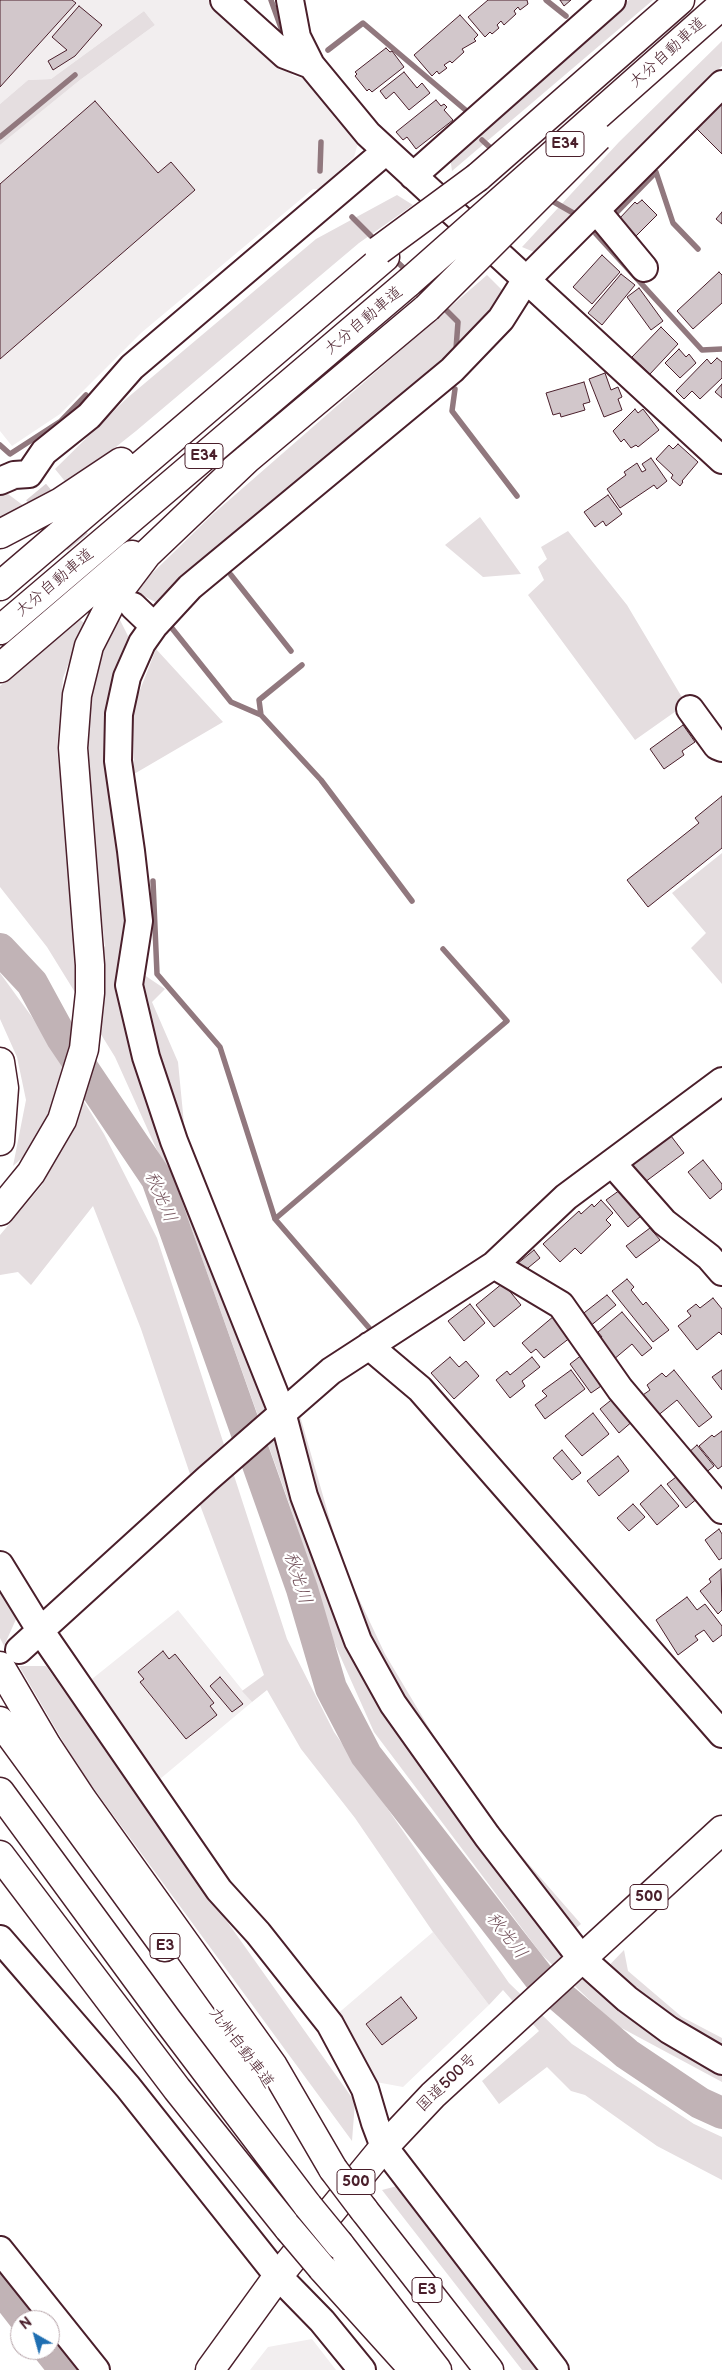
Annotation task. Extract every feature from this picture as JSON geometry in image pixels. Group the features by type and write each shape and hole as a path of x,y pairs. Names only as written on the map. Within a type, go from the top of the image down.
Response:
{"highway":[{"name":"大分自動車道","path":"7,579 382,254 478,177 680,0"},
{"name":"大分自動車道","path":"0,630 409,282 722,5"},
{"path":"0,668 428,308 722,11"},
{"path":"0,534 61,502 131,454 382,254"},
{"path":"0,1211 31,1173 62,1120 84,1049 90,993 89,928 75,800 73,748 76,695 89,646 113,599 147,554 247,459"},
{"path":"0,1062 4,1088 0,1141"},
{"path":"10,1658 7,1681 82,1799 273,2066 333,2169"},
{"name":"九州自動車道","path":"0,1721 198,1992 489,2370"},
{"name":"E3","path":"0,1792 168,2021 308,2206 437,2370"},
{"name":"国道500号","path":"210,2370 278,2276 384,2147 433,2095 722,1830"},
{"path":"0,1855 177,2089 289,2229 414,2370"}],"street":[{"path":"224,0 285,55 311,65"},
{"path":"290,0 297,37 311,65 368,134 525,281 722,460"},
{"path":"413,176 612,0"},
{"path":"722,84 525,281 501,319 452,370 190,588 154,626 142,643 127,677 119,714 118,761 131,851 138,922 129,977 131,1000 146,1057 174,1141 280,1414 304,1496 358,1641 393,1704 578,1961 670,2030 722,2061"},
{"path":"0,481 14,476 32,483 44,452 89,416 132,367 386,151"},
{"path":"596,210 644,268"},
{"path":"132,606 154,626"},
{"path":"690,709 717,746 722,748"},
{"path":"10,1658 330,1371 494,1265 566,1197 722,1081"},
{"path":"612,1163 664,1222 709,1256 722,1272"},
{"path":"494,1265 561,1305 620,1389 722,1510"},
{"path":"369,1346 420,1388 722,1734"},
{"path":"0,1565 40,1630 219,1890 258,1933 330,2024 365,2089 384,2147 555,2370"},
{"path":"0,1939 128,2087 278,2276 322,2321 362,2370"},
{"path":"0,2250 96,2370"}],"shaded area":[{"path":"0,0 208,0 294,76 308,80 334,117 358,143 354,157 319,189 313,189 141,333 60,414 12,446 0,431 0,145 80,80 155,25 144,11 51,79 28,80 0,104"},
{"path":"629,0 653,0 452,171 450,157"},
{"path":"144,11 155,25 80,80 0,145 0,104 28,80 51,79"},
{"path":"722,41 722,66 534,252 522,247 619,142"},
{"path":"397,195 413,205 359,243 136,431 68,485 55,469 126,399 316,239"},
{"path":"487,275 503,291 482,326 443,364 161,605 134,591 212,515"},
{"path":"4,491 28,509 0,520 0,493"},
{"path":"480,517 521,574 483,577 445,545"},
{"path":"568,531 627,605 686,704 635,740 528,595 544,580 538,567 547,559 541,547"},
{"path":"117,614 129,638 116,677 129,920 122,960 165,989 152,1002 178,1062 185,1134 300,1416 343,1565 385,1654 447,1758 512,1845 581,1924 557,1944 593,1982 624,1950 628,1971 682,2017 722,2038 722,2082 616,2025 542,1955 374,1732 333,1640 289,1503 188,1219 115,1057 47,947 0,887 0,686 77,617 84,623 63,678 57,749 76,923 105,947 83,750 89,683"},
{"path":"156,649 223,722 134,774 133,708"},
{"path":"722,853 722,984 691,948 706,933 672,893"},
{"path":"0,973 32,1017 104,1134 157,1238 287,1639 334,1732 509,1983 572,2044 694,2124 722,2137 722,2180 657,2146 585,2095 571,2091 547,2067 499,2104 482,2081 539,2031 503,1990 489,2005 433,1932 355,1818 301,1749 267,1690 252,1702 242,1691 264,1675 200,1505 60,1621 58,1599 190,1474 141,1329 93,1206 31,1285 18,1272 0,1275 0,1235 42,1185 66,1139 36,1146 13,1166 26,1100 17,1057 0,1019"},
{"path":"0,1588 17,1617 4,1646 0,1638"},
{"path":"178,1610 252,1702 160,1779 92,1679"},
{"path":"19,1666 46,1666 355,2102 352,2141 78,1767"},
{"path":"433,1932 489,2005 403,2087 376,2082 335,2016"},
{"path":"401,2185 543,2370 522,2370 382,2190"},
{"path":"312,2339 336,2370 250,2370 268,2347"}],"building":[{"path":"0,0 72,0 76,3 0,87"},
{"path":"488,0 527,0 528,4 520,10 518,7 514,11 516,14 504,25 501,21 497,25 499,28 492,34 490,32 485,37 468,17"},
{"path":"560,0 571,0 564,6"},
{"path":"79,6 102,25 75,56 53,70 48,61 67,50 52,37"},
{"path":"460,15 478,35 474,39 476,41 462,49 464,52 452,63 450,61 444,65 447,68 439,74 437,71 432,76 414,55"},
{"path":"386,48 390,52 392,51 404,67 372,92 369,89 367,91 355,76 357,74 355,72"},
{"path":"404,72 417,88 422,83 430,93 409,110 394,92 386,99 380,91"},
{"path":"436,100 441,106 444,104 447,107 444,110 453,120 416,149 407,137 403,140 396,132"},
{"path":"722,100 722,154 695,127"},
{"path":"95,101 158,173 171,162 195,190 0,359 0,184"},
{"path":"642,200 657,215 636,236 619,219 635,202 637,204"},
{"path":"722,212 722,224 716,219"},
{"path":"602,255 620,272 592,304 573,287"},
{"path":"719,272 722,275 722,303 693,329 677,311"},
{"path":"621,274 635,285 602,325 588,313"},
{"path":"639,288 663,321 651,330 627,297"},
{"path":"661,327 678,344 650,374 632,357"},
{"path":"679,349 686,357 689,354 696,363 680,378 665,363"},
{"path":"717,358 722,362 722,378 700,399 692,391 684,399 676,391 707,359 711,364"},
{"path":"605,373 611,390 618,387 622,397 618,399 622,410 604,417 589,379"},
{"path":"584,382 590,402 583,404 585,410 561,417 560,413 553,415 546,393"},
{"path":"722,384 722,398 715,392"},
{"path":"635,409 638,413 643,409 659,430 638,447 636,445 631,448 624,439 621,442 613,431"},
{"path":"678,444 698,462 680,486 671,478 673,475 656,459 669,445 673,449"},
{"path":"651,458 667,481 657,489 654,485 620,508 607,489 626,475 624,472 637,463 642,472 646,470 642,464"},
{"path":"608,495 622,514 606,526 603,521 595,527 584,512"},
{"path":"683,725 695,742 682,751 684,755 664,769 650,749"},
{"path":"722,796 722,848 648,907 627,880 699,823 695,818"},
{"path":"671,1136 684,1153 645,1182 632,1165"},
{"path":"703,1160 722,1184 722,1189 710,1199 688,1172"},
{"path":"620,1190 641,1216 628,1227 606,1200"},
{"path":"601,1200 613,1213 606,1220 611,1225 581,1254 575,1248 560,1262 543,1244 579,1211 581,1214 592,1204 594,1207"},
{"path":"650,1228 660,1240 636,1258 626,1246"},
{"path":"534,1250 540,1258 523,1272 517,1264"},
{"path":"627,1279 634,1287 631,1290 643,1305 646,1302 669,1330 653,1342 612,1291"},
{"path":"503,1283 521,1305 494,1327 476,1305"},
{"path":"607,1295 616,1305 589,1327 580,1316"},
{"path":"713,1298 722,1309 722,1335 719,1332 697,1350 678,1326 691,1316 687,1311 696,1304 700,1308"},
{"path":"470,1304 485,1323 464,1341 448,1321"},
{"path":"622,1312 652,1348 642,1356 632,1344 613,1360 597,1341 602,1337 598,1332"},
{"path":"554,1316 571,1337 544,1358 536,1349 531,1353 522,1343"},
{"path":"583,1354 604,1384 591,1393 570,1364"},
{"path":"450,1357 459,1367 466,1361 479,1376 454,1399 431,1373"},
{"path":"532,1357 540,1367 522,1381 525,1386 510,1398 496,1380 507,1371 510,1375"},
{"path":"571,1370 585,1389 545,1419 535,1405 547,1396 542,1391"},
{"path":"674,1370 712,1417 699,1427 677,1400 656,1417 640,1397 650,1390 647,1385 662,1373 666,1377"},
{"path":"722,1370 722,1390 712,1377"},
{"path":"615,1397 634,1420 619,1433 600,1409"},
{"path":"593,1413 609,1434 582,1456 565,1436"},
{"path":"722,1431 722,1466 718,1469 699,1446 712,1435 714,1437"},
{"path":"697,1445 714,1466 704,1474 687,1454"},
{"path":"562,1450 581,1473 572,1480 553,1458"},
{"path":"618,1456 629,1471 599,1496 587,1481"},
{"path":"680,1474 699,1497 686,1508 667,1484"},
{"path":"661,1485 679,1506 657,1525 640,1504"},
{"path":"633,1504 645,1517 629,1531 617,1518"},
{"path":"719,1529 722,1534 722,1558 719,1560 705,1540"},
{"path":"721,1569 722,1610 718,1614 700,1591 711,1582 709,1579"},
{"path":"687,1597 697,1610 705,1604 722,1626 722,1635 713,1642 704,1630 695,1636 698,1640 678,1655 656,1620"},
{"path":"163,1651 169,1659 175,1654 214,1703 210,1706 217,1715 186,1739 140,1682 144,1679 138,1672"},
{"path":"220,1677 243,1704 232,1712 210,1686"},
{"path":"401,1997 417,2018 382,2045 366,2024"}],"waterway":[{"path":"271,0 284,36"},
{"path":"546,0 566,16"},
{"path":"328,50 363,23 469,113"},
{"path":"0,137 75,75"},
{"path":"482,140 495,152"},
{"path":"320,171 321,142"},
{"path":"615,214 656,172 673,223 698,249"},
{"path":"547,198 575,214"},
{"path":"352,217 377,242"},
{"path":"596,234 702,350 722,349"},
{"path":"392,257 409,273"},
{"path":"440,304 458,322 456,349"},
{"path":"455,389 452,411 517,496"},
{"path":"0,445 10,454 61,421 86,395"},
{"path":"231,575 291,651"},
{"path":"171,627 231,702 261,715 321,780 412,901"},
{"path":"261,715 259,700 302,665"},
{"path":"153,881 157,974 220,1047 275,1219"},
{"name":"秋光川","path":"0,949 32,983 62,1038 157,1179 302,1589 331,1688 366,1755 542,1981 627,2054 700,2103 722,2113"},
{"path":"370,1329 275,1219 507,1021 443,949"},
{"path":"0,2287 18,2310"},
{"path":"57,2360 65,2370"}],"tunnel":[{"path":"36,492 103,572"}]}
